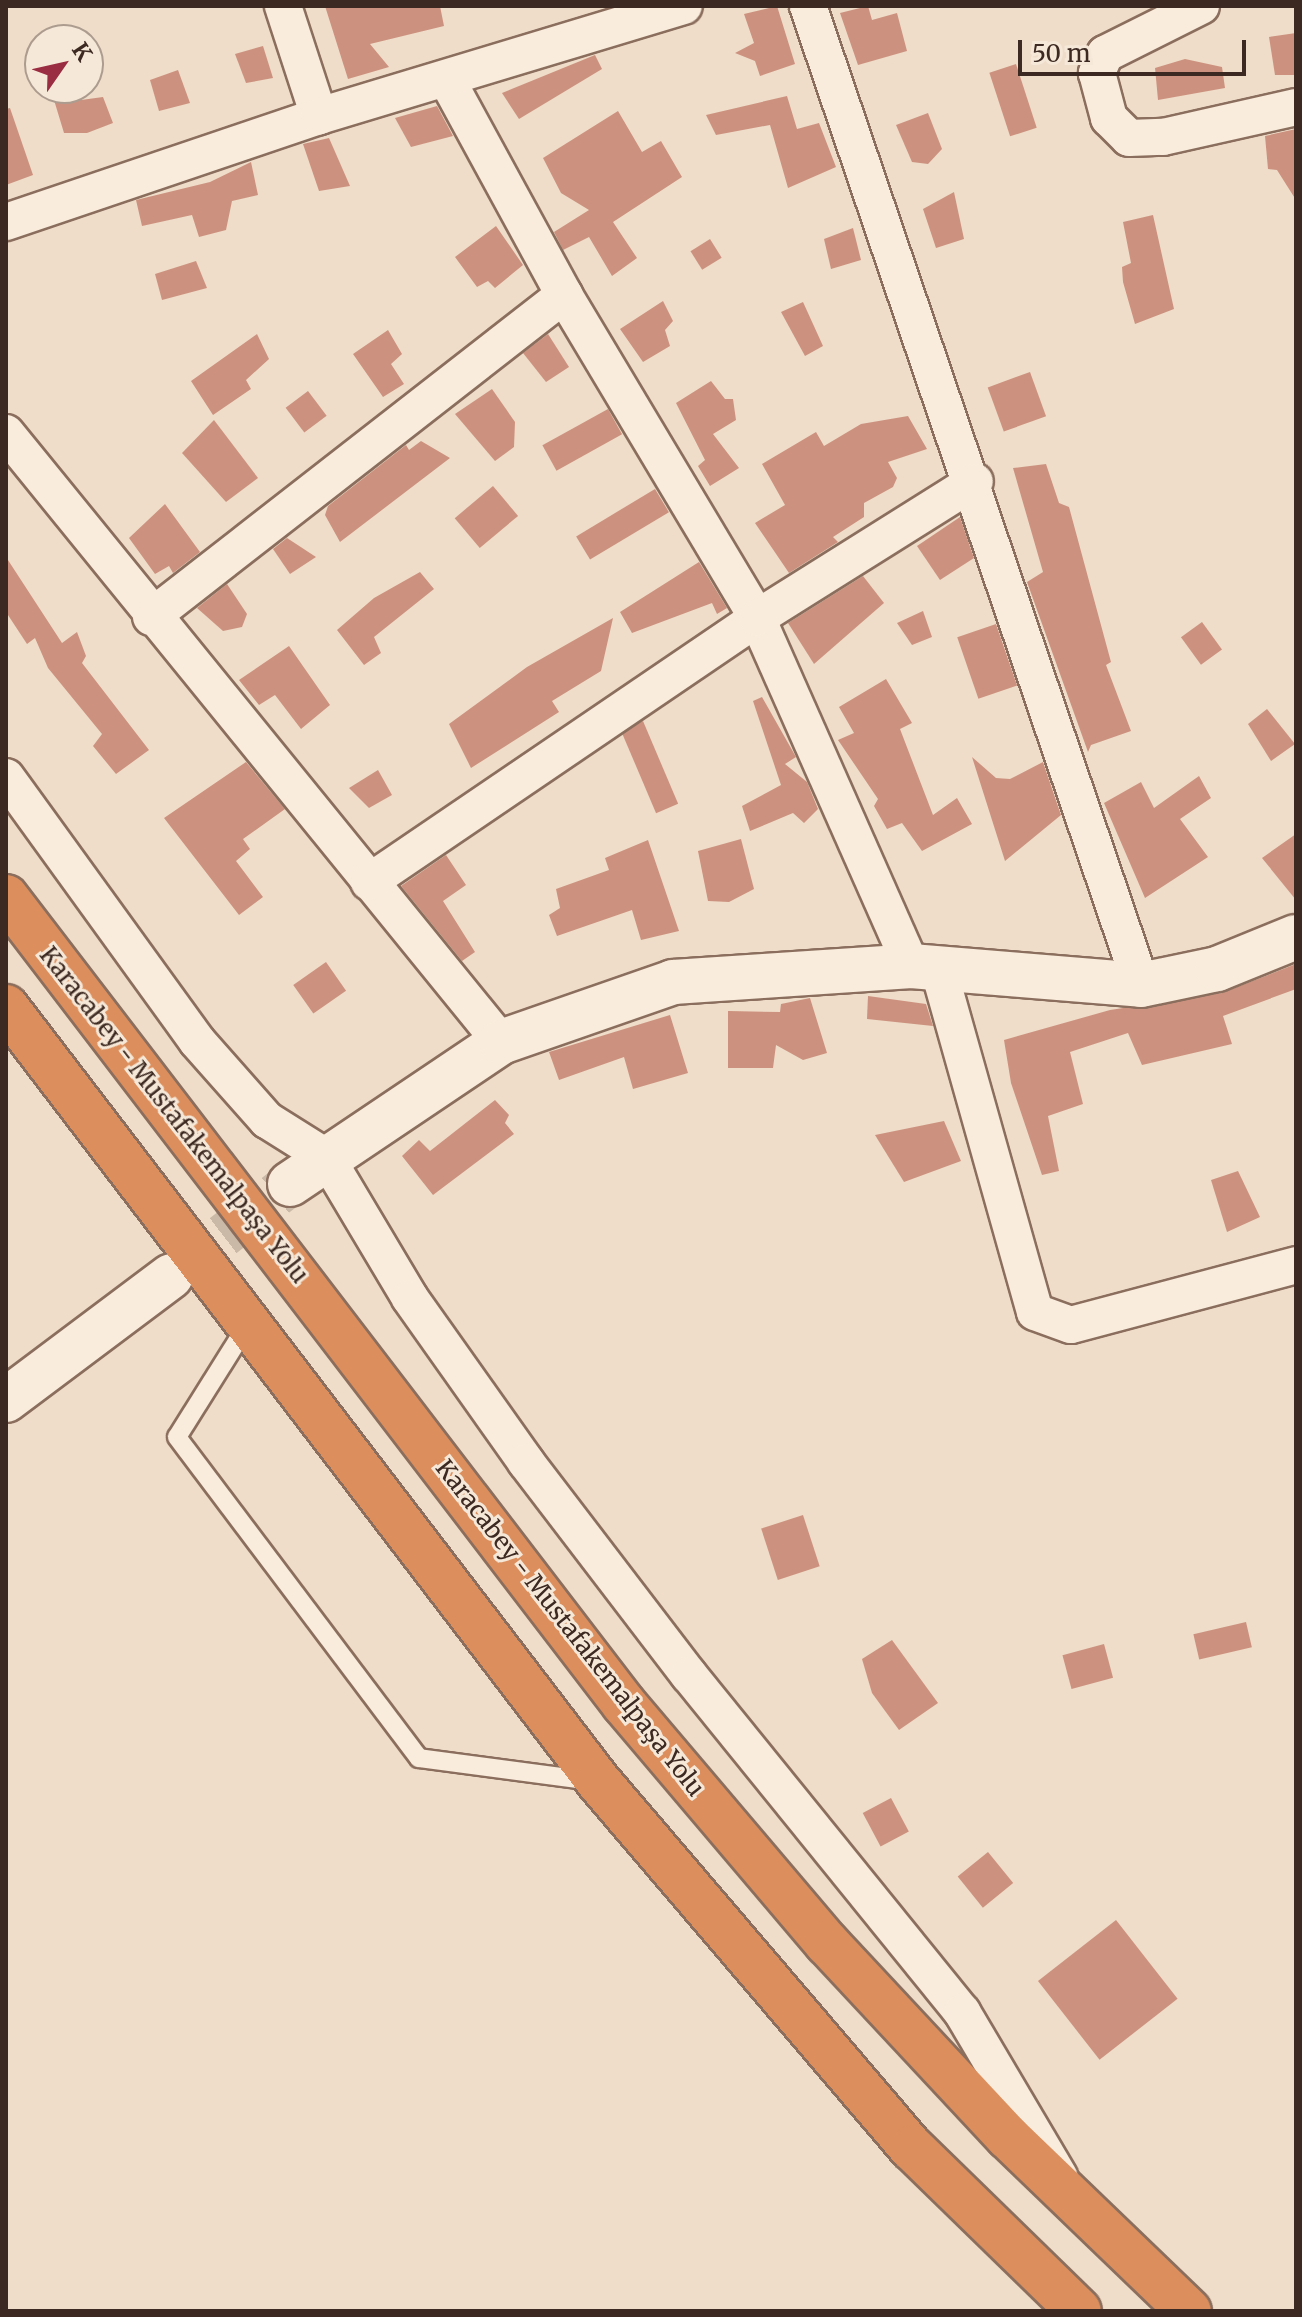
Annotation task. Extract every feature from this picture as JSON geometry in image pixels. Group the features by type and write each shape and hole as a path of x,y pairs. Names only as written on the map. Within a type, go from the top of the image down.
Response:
{"highway":[{"name":"Karacabey - Mustafakemalpaşa Yolu","path":"6,897 624,1704 827,1943 1070,2197 1189,2311"},
{"path":"6,1007 598,1781 912,2148 1079,2311"}],"street":[{"path":"283,6 319,116"},
{"path":"6,222 319,116 447,80 684,6"},
{"path":"808,6 975,481 1141,985"},
{"path":"1201,6 1105,54 1097,73 1109,118 1129,138 1163,137 1296,107"},
{"path":"447,80 564,295 757,618 924,967 1035,1312 1071,1325 1296,1265"},
{"path":"151,617 564,295"},
{"path":"6,433 151,617 501,1042"},
{"path":"369,882 757,618 975,481"},
{"path":"6,777 197,1041 267,1120 326,1157 410,1298 526,1462 689,1675 962,2012 1070,2197"},
{"path":"290,1184 501,1042 673,982 924,967 1141,985 1217,969 1296,937"},
{"path":"6,1400 171,1276"}],"lane":[{"path":"248,1324 177,1437 419,1758 598,1781"}],"building":[{"path":"325,6 440,6 444,26 370,44 389,67 348,79"},
{"path":"777,6 795,64 760,76 755,61 735,53 754,43 744,14"},
{"path":"868,6 872,20 897,13 907,51 858,65 840,13"},
{"path":"1296,33 1296,75 1275,75 1269,37"},
{"path":"263,46 273,78 246,83 235,54"},
{"path":"595,55 602,69 519,119 502,93"},
{"path":"1185,59 1222,67 1225,88 1158,100 1155,68"},
{"path":"1016,64 1037,128 1010,136 989,73"},
{"path":"178,70 190,103 159,111 150,80"},
{"path":"787,96 797,129 819,123 836,167 788,188 770,125 716,135 706,115"},
{"path":"104,100 113,123 87,133 64,133 55,104 104,104"},
{"path":"437,106 453,136 411,147 395,118"},
{"path":"10,108 33,175 6,185 6,109"},
{"path":"618,111 642,152 661,141 682,177 613,222 637,258 612,276 589,237 563,250 554,232 589,210 561,193 543,158"},
{"path":"928,113 942,149 928,164 912,162 896,125"},
{"path":"1296,129 1296,200 1277,170 1268,169 1265,136"},
{"path":"329,138 350,186 319,191 303,144"},
{"path":"251,162 258,195 232,201 226,230 199,237 192,215 142,226 136,200 210,182"},
{"path":"954,192 964,239 936,248 923,209"},
{"path":"1153,215 1174,309 1135,324 1123,282 1122,267 1131,263 1123,222"},
{"path":"496,226 523,265 495,288 488,281 477,287 455,257"},
{"path":"853,228 861,260 831,269 824,239"},
{"path":"710,239 722,258 702,270 690,251"},
{"path":"196,261 207,288 162,300 155,274"},
{"path":"663,301 673,321 665,330 670,346 643,362 620,329"},
{"path":"803,302 823,346 805,356 781,312"},
{"path":"388,330 402,354 391,364 404,384 383,397 353,354"},
{"path":"257,334 269,359 246,380 251,389 213,415 191,381"},
{"path":"548,334 569,367 546,382 523,353"},
{"path":"1030,372 1046,416 1004,432 988,387"},
{"path":"711,381 725,399 733,399 736,420 713,434 739,468 710,486 698,466 705,460 676,403"},
{"path":"492,389 515,422 514,447 495,461 455,414"},
{"path":"308,391 327,416 304,433 286,408"},
{"path":"608,409 622,434 556,471 542,445"},
{"path":"908,416 927,449 888,462 897,478 893,487 864,503 864,517 833,537 838,542 789,573 755,523 785,505 762,464 816,432 824,446 861,424"},
{"path":"214,420 258,478 226,502 182,453"},
{"path":"421,441 450,458 340,542 325,515 328,506 406,445 409,450"},
{"path":"1046,464 1059,503 1069,507 1111,662 1106,665 1131,731 1091,745 1088,752 1027,582 1043,572 1013,468"},
{"path":"493,486 518,516 480,548 455,518"},
{"path":"655,489 669,512 590,560 576,536"},
{"path":"165,504 200,552 173,573 169,566 155,574 129,538"},
{"path":"960,517 974,558 940,580 917,546"},
{"path":"287,538 316,557 290,574 273,549"},
{"path":"6,557 62,643 77,632 86,656 82,663 149,750 116,774 93,746 102,734 48,668 35,638 27,644 6,612"},
{"path":"699,562 727,608 717,614 712,603 632,633 620,612"},
{"path":"420,572 434,589 374,637 381,653 364,665 337,630 374,598"},
{"path":"863,576 884,603 814,664 788,623"},
{"path":"227,584 247,614 242,627 223,631 197,608"},
{"path":"923,611 932,637 912,645 897,623"},
{"path":"613,618 601,671 552,701 559,712 471,768 449,724 527,667"},
{"path":"1202,622 1222,650 1201,665 1181,637"},
{"path":"996,624 1017,685 978,699 957,637"},
{"path":"289,646 330,705 301,729 275,695 259,705 239,680"},
{"path":"886,679 912,723 900,729 933,815 957,798 972,824 922,851 902,823 887,829 874,806 878,799 838,740 854,733 839,707"},
{"path":"762,697 796,757 785,764 807,782 818,809 804,823 793,813 750,831 742,806 781,785 753,701"},
{"path":"1267,709 1295,744 1271,761 1248,724"},
{"path":"643,721 678,804 656,813 621,730"},
{"path":"972,757 996,778 1010,779 1043,762 1061,815 1005,861"},
{"path":"246,762 285,809 243,839 250,849 236,861 263,897 239,915 164,818"},
{"path":"378,770 392,795 369,808 349,788"},
{"path":"1199,776 1211,798 1180,819 1208,857 1145,898 1104,803 1141,782 1154,808"},
{"path":"1296,834 1296,900 1262,858"},
{"path":"741,839 754,889 729,902 708,901 698,851"},
{"path":"648,840 679,931 641,940 632,910 557,936 549,915 560,908 556,889 609,870 605,858"},
{"path":"446,855 466,885 443,901 475,952 462,961 401,886"},
{"path":"326,962 346,991 313,1014 293,985"},
{"path":"1296,964 1296,989 1223,1016 1232,1044 1142,1065 1128,1033 1070,1052 1083,1104 1048,1116 1059,1171 1042,1175 1011,1083 1004,1040 1110,1010 1222,993"},
{"path":"868,996 926,1004 933,1026 867,1019"},
{"path":"810,998 827,1053 803,1060 776,1045 773,1068 728,1068 728,1011 780,1012 781,1004"},
{"path":"670,1015 688,1073 633,1089 624,1057 559,1080 549,1052"},
{"path":"495,1100 509,1115 505,1123 514,1134 433,1195 402,1156 419,1140 430,1151"},
{"path":"944,1121 961,1161 904,1182 875,1135"},
{"path":"1238,1171 1260,1217 1227,1232 1211,1180"},
{"path":"803,1515 820,1566 778,1580 761,1529"},
{"path":"1246,1622 1252,1647 1199,1659 1193,1634"},
{"path":"892,1640 938,1703 899,1730 872,1693 862,1659"},
{"path":"1104,1644 1113,1678 1072,1689 1062,1655"},
{"path":"891,1798 909,1832 881,1847 863,1813"},
{"path":"988,1852 1013,1883 983,1908 958,1877"},
{"path":"1116,1920 1178,1999 1100,2060 1038,1981"}],"tunnel":[{"path":"171,1276 290,1184"}]}
